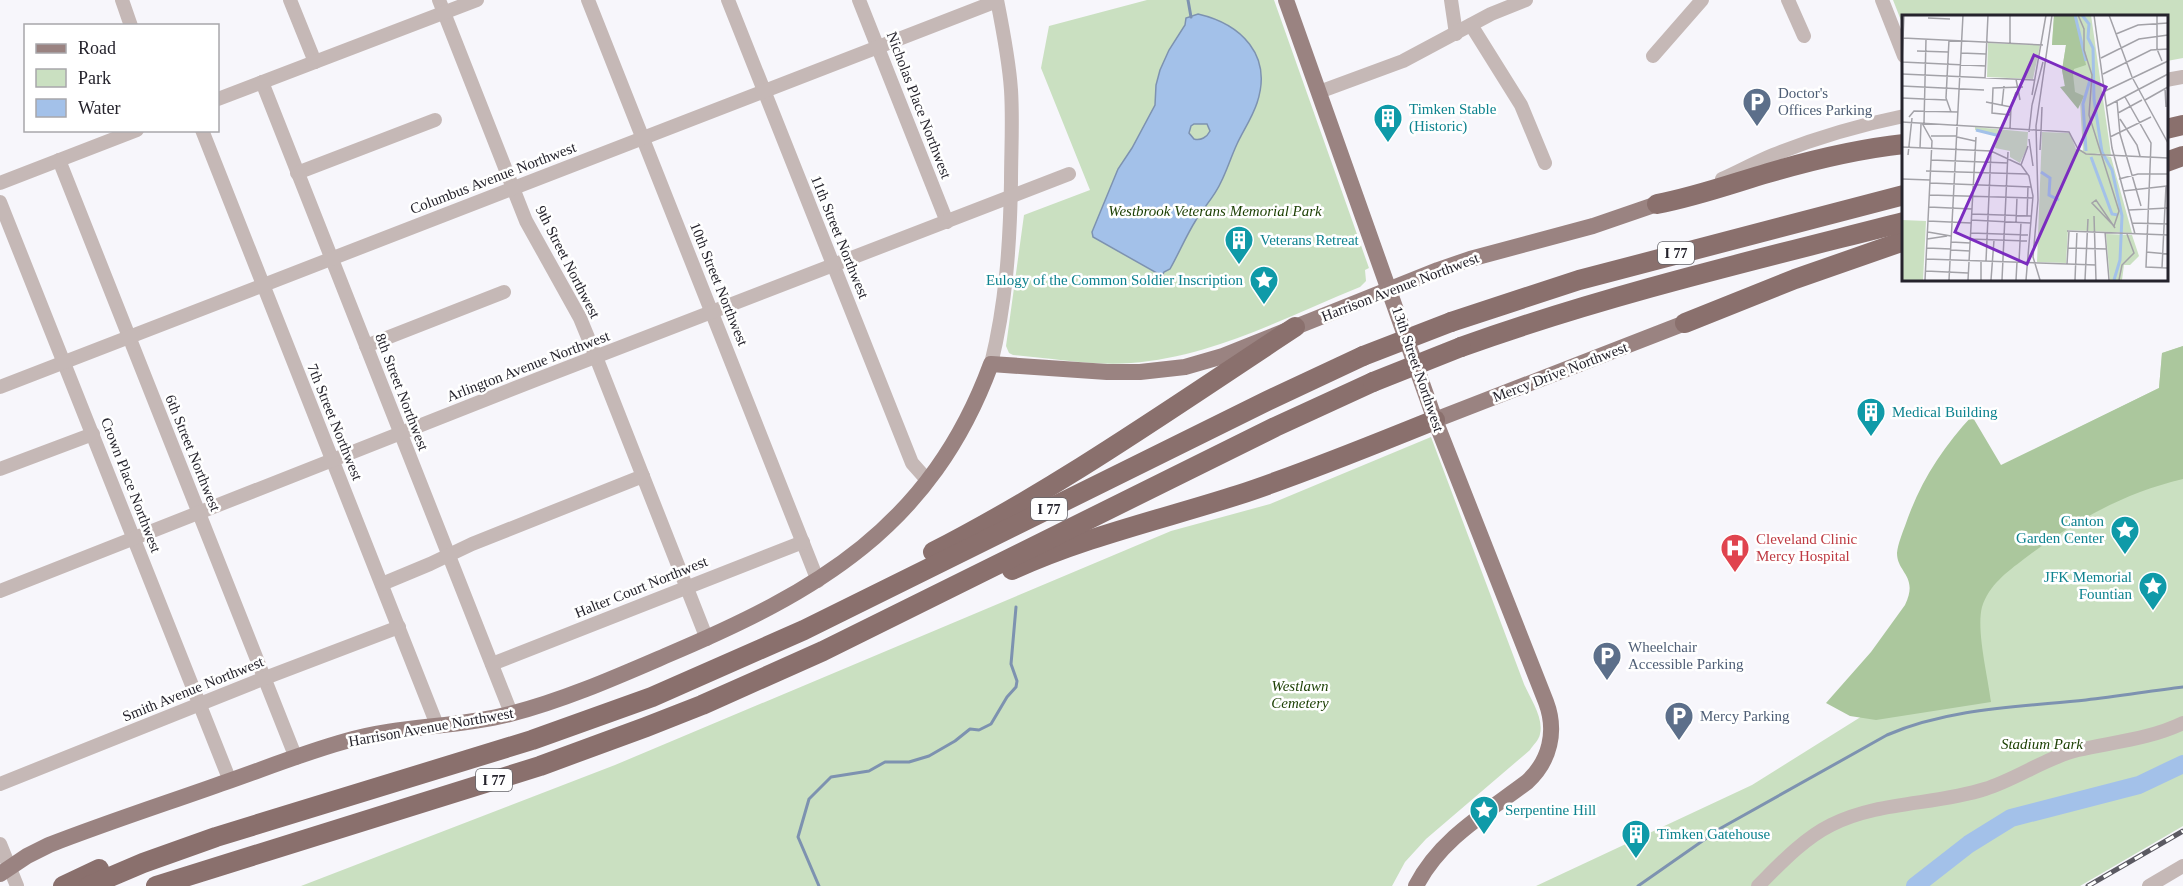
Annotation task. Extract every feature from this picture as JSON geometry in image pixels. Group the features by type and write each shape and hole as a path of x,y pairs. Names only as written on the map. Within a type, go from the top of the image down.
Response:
{"highway":[{"path":"2168,116 2183,113"},
{"path":"2168,129 2183,125"},
{"path":"1657,204 1687,199 1810,162 1902,144"},
{"path":"2168,156 2183,154"},
{"path":"2168,161 2183,154"},
{"name":"I 77","path":"88,886 143,863 216,837 532,740 652,697 825,620 1267,401 1363,356 1451,322 1590,276 1902,196"},
{"name":"I 77","path":"156,886 591,748 702,705 823,651 1285,422 1373,382 1461,347 1639,290 1902,223"},
{"path":"1685,323 1795,279 1902,242"},
{"path":"734,662 811,614 981,526 1064,480 1295,327"},
{"path":"823,651 872,638 1043,557 1298,474 1435,420"},
{"path":"63,886 109,865 178,839 216,837"}],"main road":[{"name":"13th Street Northwest","path":"1286,0 1435,420 1548,708 1551,736 1544,762 1532,778 1447,843 1416,886"},
{"name":"Harrison Avenue Northwest","path":"5,871 49,845 365,736 474,721 511,713 593,687 707,639 778,604 818,581 854,555 913,500 928,481 962,427 991,364 1107,372 1163,371 1223,356 1470,259 1593,226 1657,204"},
{"name":"Mercy Drive Northwest","path":"1435,420 1685,323"}],"street":[{"path":"122,0 130,24"},
{"path":"290,0 315,62"},
{"path":"219,99 315,62 442,6 477,0"},
{"name":"10th Street Northwest","path":"588,0 818,581"},
{"name":"11th Street Northwest","path":"728,0 912,463 928,481"},
{"name":"Nicholas Place Northwest","path":"860,0 947,222"},
{"path":"1451,0 1456,34"},
{"path":"1318,92 1403,61 1471,25 1526,0"},
{"path":"1653,56 1702,0"},
{"path":"1788,0 1804,36"},
{"path":"1882,0 1902,51"},
{"path":"991,364 1002,316 1010,198 1011,91 1006,46 997,1"},
{"name":"Columbus Avenue Northwest","path":"0,387 997,1"},
{"name":"9th Street Northwest","path":"442,6 526,221 580,318 707,639"},
{"path":"1471,25 1521,105 1545,163"},
{"path":"2168,80 2183,77"},
{"name":"8th Street Northwest","path":"262,82 511,713"},
{"name":"Harrison Avenue Northwest","path":"1657,204 1722,180 1776,154 1856,128 1902,116"},
{"path":"297,173 435,120"},
{"path":"0,183 132,132"},
{"name":"7th Street Northwest","path":"203,132 437,725"},
{"name":"6th Street Northwest","path":"59,160 296,758"},
{"name":"Arlington Avenue Northwest","path":"0,591 1069,174"},
{"name":"Crown Place Northwest","path":"0,202 230,781"},
{"path":"366,346 504,292"},
{"path":"0,469 93,434"},
{"path":"382,584 472,544 643,476"},
{"name":"Halter Court Northwest","path":"492,664 803,542"},
{"name":"Smith Avenue Northwest","path":"0,784 399,627"},
{"path":"1758,886 1793,852 1814,836 1845,819 1984,789 2065,754 2158,733 2183,723"},
{"path":"0,844 5,871 17,886"},
{"path":"2149,886 2183,866"}],"green space":[{"name":"Westbrook Veterans Memorial Park","path":"1147,0 1274,0 1369,268 1365,270 1366,281 1360,287 1276,323 1191,353 1131,363 1072,361 1013,355 1009,353 1006,346 1024,215 1090,190 1041,68 1049,26"},
{"path":"1893,0 2183,0 2183,58 2168,61 2168,15 1902,15 1902,23"},
{"name":"Stadium Park","path":"2183,346 2183,826 2080,886 1536,886 1752,785 1915,683 2001,466 2159,388 2162,353"},
{"path":"2183,346 2183,479 2140,492 2099,510 2024,559 1994,586 1982,607 1980,628 1991,702 1876,720 1850,716 1826,703 1871,652 1905,605 1910,587 1898,560 1897,553 1901,536 1932,467 1972,416 2001,465 2159,388 2162,353"},
{"name":"Westlawn Cemetery","path":"1431,437 1541,728 1530,750 1426,839 1405,862 1392,886 301,886 615,765 1171,531 1270,504"}],"water":[{"path":"1198,14 1228,25 1240,34 1257,56 1261,70 1261,86 1255,109 1219,187 1192,226 1170,269 1162,276 1093,237 1092,232 1118,169 1155,105 1156,85 1160,70 1169,50 1185,25 1186,18","holes":["1194,124 1207,124 1210,131 1204,138 1194,139 1189,133"]}],"waterway":[{"path":"1188,0 1191,17"},
{"path":"819,886 798,837 809,799 831,777 869,771 885,762 909,762 929,756 970,729 979,730 991,724 1007,697 1016,687 1017,681 1011,664 1016,607"},
{"path":"1638,886 1721,828 1887,735 1911,726 1985,710 2183,687"},
{"path":"1915,886 1969,844 2011,818 2139,785 2183,764"}],"railway":[{"path":"2088,886 2183,831"}],"place":[{"name":"Doctor's Offices Parking","path":"1757,128"},
{"name":"Timken Stable (Historic)","path":"1388,144"},
{"name":"Veterans Retreat","path":"1239,266"},
{"name":"Eulogy of the Common Soldier Inscription","path":"1264,306"},
{"name":"Medical Building","path":"1871,438"},
{"name":"Canton Garden Center","path":"2125,556"},
{"name":"Cleveland Clinic Mercy Hospital","path":"1735,574"},
{"name":"JFK Memorial Fountian","path":"2153,612"},
{"name":"Wheelchair Accessible Parking","path":"1607,682"},
{"name":"Mercy Parking","path":"1679,742"},
{"name":"Serpentine Hill","path":"1484,836"},
{"name":"Timken Gatehouse","path":"1636,860"}]}
